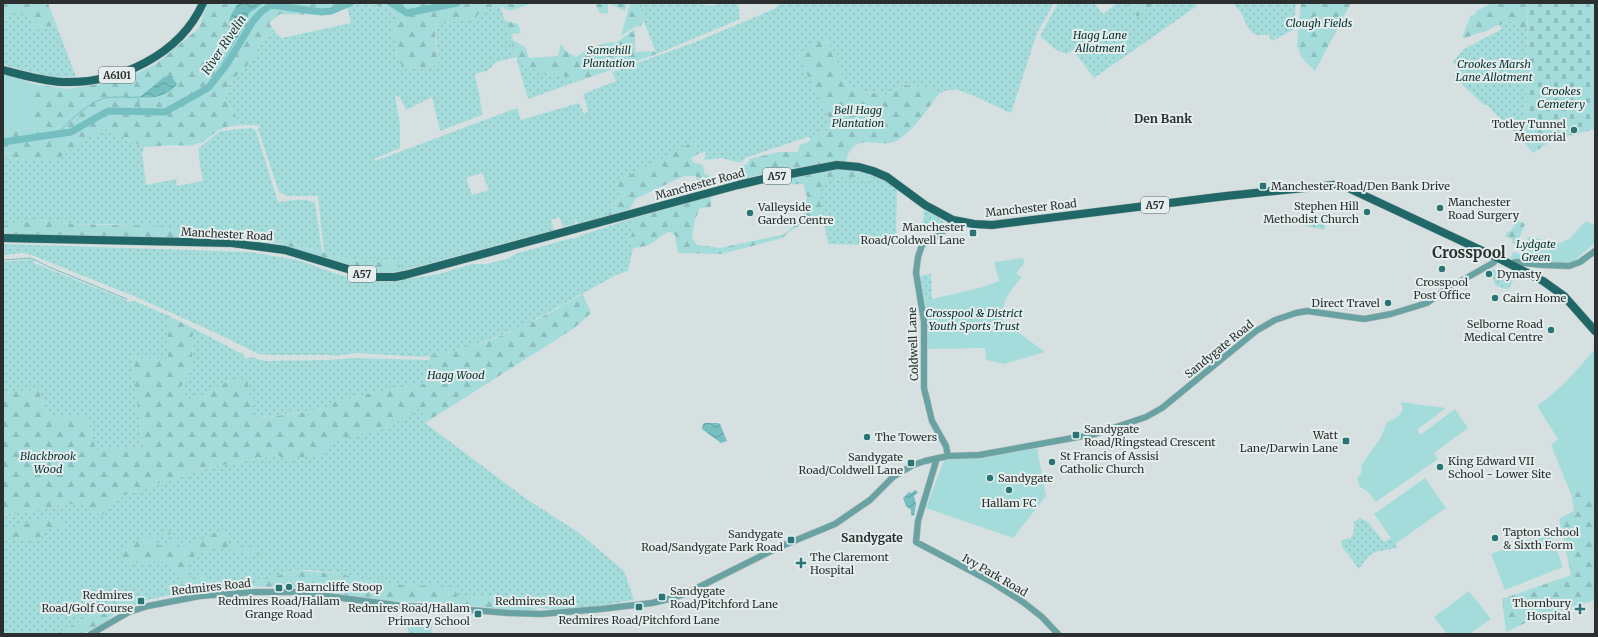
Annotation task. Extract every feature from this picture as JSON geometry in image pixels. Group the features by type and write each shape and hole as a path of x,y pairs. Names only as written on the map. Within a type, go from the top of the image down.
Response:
{"main road":[{"name":"A6101","path":"3,70 49,81 62,82 96,80 119,74 151,59 174,43 195,19 203,3"},
{"name":"Manchester Road","path":"3,238 232,243 285,250 364,275 374,277 395,277 738,185 824,166 842,165 874,171 887,178 925,205 953,220 976,224 1008,224 1234,195 1334,185 1346,187 1509,264 1521,265 1559,292 1595,331"}],"street":[{"name":"Coldwell Lane","path":"948,456 946,446 932,421 924,388 924,320 916,273 918,256 922,245 945,230 953,220"},
{"path":"1521,265 1569,266 1580,262 1595,251"},
{"name":"Sandygate Road","path":"948,456 979,455 1082,437 1135,422 1162,408 1256,331 1275,320 1307,311 1364,319 1391,314 1427,303 1445,290 1493,263 1498,258"},
{"name":"Redmires Road","path":"92,634 129,612 148,606 200,596 254,592 296,592 403,606 434,607 508,614 541,614 580,611 663,601 687,593 777,548 835,524 870,500 902,471 919,463 948,456"},
{"name":"Ivy Park Road","path":"937,458 918,521 916,542 1013,595 1042,617 1058,634"}],"green space":[{"path":"3,3 48,3 56,24 35,30 28,14 14,12 3,19"},
{"path":"207,3 357,3 326,15 280,14 269,23 276,33 266,36 259,43 253,58 242,72 233,78 224,96 241,125 226,127 217,131 203,142 190,146 176,145 144,147 103,128 59,158 29,160 3,157 3,131 34,128 34,84 66,89 120,81 156,64 199,28"},
{"path":"357,3 379,6 390,11 398,18 393,20 397,57 403,68 438,65 436,36 437,25 464,19 475,19 480,11 500,6 516,57 496,62 487,71 475,74 482,115 440,131 432,97 406,110 400,97 395,95 400,125 400,148 374,159 375,161 517,108 521,120 579,103 584,114 588,111 583,94 616,81 612,72 693,43 774,9 781,3 1054,3 1037,33 1011,113 953,88 955,90 947,90 938,95 928,87 904,85 885,95 848,88 826,38 834,128 745,158 742,162 721,158 704,160 706,152 700,153 695,142 620,180 616,184 620,196 607,216 578,224 577,221 574,221 575,224 563,227 559,217 551,220 554,230 401,271 397,260 367,263 324,253 318,196 287,196 279,192 258,129 260,127 259,125 241,125 224,96 233,78 242,72 253,58 259,43 266,36 276,33 282,38 351,23 347,6","holes":["482,173 489,190 472,195 466,178"]},
{"path":"371,3 533,3 510,11 500,6 480,11 475,19 464,19 437,25 436,40 438,65 403,68 397,57 394,27 391,27 389,23 397,18 393,12"},
{"path":"595,3 608,3 608,14 600,13"},
{"path":"608,3 627,3 625,11"},
{"path":"630,3 641,3 643,20 641,26 635,27 621,36"},
{"path":"641,3 698,3 710,6 724,3 738,3 740,19 657,54 643,20"},
{"name":"Hagg Lane Allotment","path":"1058,3 1094,3 1103,14 1117,3 1127,3 1137,17 1156,3 1195,3 1197,6 1094,78 1073,50 1066,54 1055,49 1040,36"},
{"path":"1127,3 1156,3 1137,17"},
{"path":"1233,3 1296,3 1293,30 1272,41 1268,34 1257,35 1250,31 1241,13"},
{"name":"Clough Fields","path":"1301,3 1351,3 1315,71 1302,58 1297,46"},
{"path":"1492,3 1528,3 1527,29 1520,29 1516,23 1508,21 1487,31 1466,38 1462,37 1471,15 1475,15 1476,11"},
{"name":"Crookes Cemetery","path":"1528,3 1595,3 1595,129 1551,141 1533,153 1525,143"},
{"path":"14,12 28,14 35,30 56,24 76,77 52,77 3,65 3,19"},
{"name":"Samehill Plantation","path":"504,20 518,24 521,33 512,34 513,40 525,47 529,58 558,56 561,44 566,51 576,57 588,49 606,43 617,42 635,29 635,52 656,51 657,54 576,82 561,75 543,73 527,67 516,57"},
{"name":"Crookes Marsh Lane Allotment","path":"1508,21 1516,23 1520,29 1527,29 1525,143 1487,105 1484,105 1453,76 1460,72 1453,61 1464,49 1502,29 1500,25"},
{"name":"Bell Hagg Plantation","path":"826,38 848,88 885,95 904,85 928,87 938,95 919,120 901,138 891,143 861,143 851,149 844,166 872,173 871,180 845,177 826,179 820,193 820,204 823,220 807,218 783,238 721,254 678,253 675,235 670,232 664,234 649,245 633,249 629,242 633,230 634,218 711,196 711,207 700,208 695,220 692,238 697,245 720,248 785,234 802,218 807,197 803,184 767,185 763,174 724,184 723,180 749,162 749,159 779,152 798,152 800,145 810,141 809,136 834,128 797,54"},
{"path":"516,57 543,73 561,75 576,82 528,99"},
{"path":"3,74 34,84 34,128 3,131"},
{"path":"103,128 144,147 142,153 146,185 176,179 177,186 203,181 199,159 199,148 220,131 252,128 256,131 278,202 307,200 315,203 322,252 285,241 248,237 214,237 213,232 107,224 74,224 52,220 20,222 3,226 3,157 29,160"},
{"path":"695,141 700,153 691,158 693,162 703,165 705,175 708,174 711,181 708,183 697,181 696,176 684,176 635,199 630,209 607,216 620,197 616,184 620,180"},
{"path":"872,173 897,187 896,246 828,244 819,198 821,184 826,179 845,176 870,180"},
{"path":"924,208 943,221 944,225 942,228 930,234 923,222"},
{"path":"1307,216 1325,216 1329,219 1324,230 1306,226"},
{"path":"634,218 633,230 629,242 633,249 628,271 616,275 524,326 472,346 446,353 422,357 356,353 336,356 259,354 136,297 29,254 21,253 3,255 3,244 250,252 298,260 340,275 367,281 389,282 439,274 472,264 486,264 507,259 515,254 572,238 574,239"},
{"path":"52,220 74,224 151,226 213,232 214,237 248,237 285,241 321,252 367,263 398,260 401,271 382,273 364,271 277,243 171,238 3,234 3,226 20,222"},
{"path":"1518,220 1525,224 1516,245 1512,243 1513,240 1505,236 1508,231 1510,232"},
{"name":"Lydgate Green","path":"1586,221 1595,225 1595,243 1574,261 1557,265 1510,259 1513,252 1522,255 1528,237 1560,243 1569,239"},
{"name":"Crosspool & District Youth Sports Trust","path":"1023,258 1024,264 1016,273 1022,277 1007,297 1003,308 1003,321 1045,352 1004,364 986,360 985,348 927,349 924,301 983,287 999,281 994,262"},
{"path":"33,259 34,263 126,300 127,302 134,301 167,315 168,358 139,358 131,354 143,447 96,450 87,417 49,417 38,389 3,393 3,262"},
{"path":"1491,270 1499,270 1516,274 1509,289 1495,285"},
{"path":"931,274 932,300 924,301 920,277 922,275"},
{"name":"Blackbrook Wood","path":"583,294 591,313 573,329 425,423 421,407 388,427 331,442 322,454 285,460 278,455 202,469 119,497 108,506 101,517 88,504 69,504 3,515 3,393 38,389 49,417 87,417 96,450 143,447 131,354 139,358 168,358 167,315 193,328 192,369 181,387 188,399 197,398 230,380 247,378 254,419 333,408 332,403 371,393 429,383 432,370 429,356 465,348 501,336 538,319"},
{"path":"193,328 244,355 245,359 251,357 264,361 355,358 430,360 432,370 429,383 371,393 332,403 333,408 253,419 230,380 197,398 188,399 181,387 192,369"},
{"path":"1595,349 1595,487 1571,494 1551,445 1558,439 1537,406 1561,387"},
{"path":"1400,402 1446,408 1417,430 1420,435 1455,409 1468,428 1434,453 1438,459 1376,502 1367,491 1360,487 1357,478 1361,474 1362,464 1381,437 1387,422 1397,417 1402,411 1403,408"},
{"path":"421,407 425,423 525,498 578,532 624,571 634,600 570,609 553,609 523,603 511,595 503,597 456,598 431,585 416,586 365,581 342,574 309,570 294,570 254,584 226,587 208,580 192,581 191,576 185,578 175,594 147,600 131,596 56,634 3,634 3,515 69,504 108,506 119,497 202,469 278,455 388,427"},
{"name":"Sandygate","path":"1037,448 1046,496 1013,538 926,508 944,460"},
{"path":"1425,478 1446,508 1395,544 1374,514"},
{"path":"1595,487 1595,600 1536,618 1506,632 1502,599 1571,575 1559,519 1574,511 1571,494"},
{"path":"48,517 64,520 65,527 54,527 41,531 42,539 22,540 5,538 4,531"},
{"path":"1360,518 1368,522 1384,542 1391,538 1398,548 1375,552 1368,557 1359,569 1342,547 1342,540 1351,538 1354,531 1354,522"},
{"path":"225,531 229,536 227,543 243,549 257,548 258,554 246,555 244,553 216,547 203,552 195,550 194,558 187,564 187,574 181,576 173,566 159,561 149,563 126,563 122,556 122,550 127,546 145,538 157,535 170,532 171,534 155,538 155,542 160,546 172,540 183,538 185,541 171,545 171,549 175,550 201,540 213,533"},
{"path":"1550,532 1563,567 1505,590 1491,554"},
{"path":"294,570 342,574 365,581 416,586 431,585 456,589 457,598 503,597 511,595 517,601 539,610 504,610 419,601 388,601 280,585 278,587 246,586 235,589 194,591 175,594 185,578 191,576 192,581 197,580 199,573 204,572 208,580 226,587 254,584"},
{"path":"1469,591 1491,619 1469,634 1447,634 1434,617"},
{"path":"131,596 147,600 117,612 108,620 83,634 56,634 97,612"},
{"path":"411,618 433,619 431,634 409,634 407,626"}],"water":[{"path":"238,3 264,3 249,13 245,25 232,46 233,34 229,27 230,17"},
{"path":"171,76 177,84 170,91 156,97 140,97 164,77"},
{"path":"703,424 720,424 727,441 721,443 702,429"},
{"path":"915,490 918,492 914,496 916,504 914,516 911,515 911,510 906,506 903,498 909,492 911,493"}],"waterway":[{"name":"River Rivelin","path":"3,142 71,132 108,111 165,112 208,88 227,64 253,21 261,12 271,5 322,12 331,11 350,3"},
{"name":"River Rivelin","path":"391,3 407,13 457,3"},
{"path":"224,68 222,64 232,46"},
{"path":"58,134 67,123 99,100 109,97 140,97"},
{"path":"138,98 140,111"},
{"path":"3,260 31,258 49,267 127,299"}],"place":[{"name":"Totley Tunnel Memorial","path":"1574,130"},
{"name":"Manchester Road/Den Bank Drive","path":"1263,186"},
{"name":"Manchester Road Surgery","path":"1440,208"},
{"name":"Stephen Hill Methodist Church","path":"1367,212"},
{"name":"Valleyside Garden Centre","path":"750,213"},
{"name":"Manchester Road/Coldwell Lane","path":"973,233"},
{"name":"Crosspool Post Office","path":"1442,269"},
{"name":"Dynasty","path":"1489,274"},
{"name":"Cairn Home","path":"1495,298"},
{"name":"Direct Travel","path":"1388,303"},
{"name":"Selborne Road Medical Centre","path":"1551,330"},
{"name":"Sandygate Road/Ringstead Crescent","path":"1076,435"},
{"name":"The Towers","path":"867,437"},
{"name":"Watt Lane/Darwin Lane","path":"1346,441"},
{"name":"St Francis of Assisi Catholic Church","path":"1052,462"},
{"name":"Sandygate Road/Coldwell Lane","path":"911,463"},
{"name":"King Edward VII School - Lower Site","path":"1440,467"},
{"name":"Sandygate","path":"990,478"},
{"name":"Hallam FC","path":"1009,490"},
{"name":"Tapton School & Sixth Form","path":"1495,538"},
{"name":"Sandygate Road/Sandygate Park Road","path":"791,540"},
{"name":"The Claremont Hospital","path":"801,563"},
{"name":"Barncliffe Stoop","path":"289,587"},
{"name":"Redmires Road/Hallam Grange Road","path":"279,588"},
{"name":"Sandygate Road/Pitchford Lane","path":"662,597"},
{"name":"Redmires Road/Golf Course","path":"141,601"},
{"name":"Redmires Road/Pitchford Lane","path":"639,607"},
{"name":"Thornbury Hospital","path":"1580,609"},
{"name":"Redmires Road/Hallam Primary School","path":"478,614"}],"district":[{"name":"Den Bank","path":"1163,119"},
{"name":"Crosspool","path":"1469,253"},
{"name":"Sandygate","path":"872,538"}],"park label":[{"name":"Hagg Wood","path":"456,375"}]}
